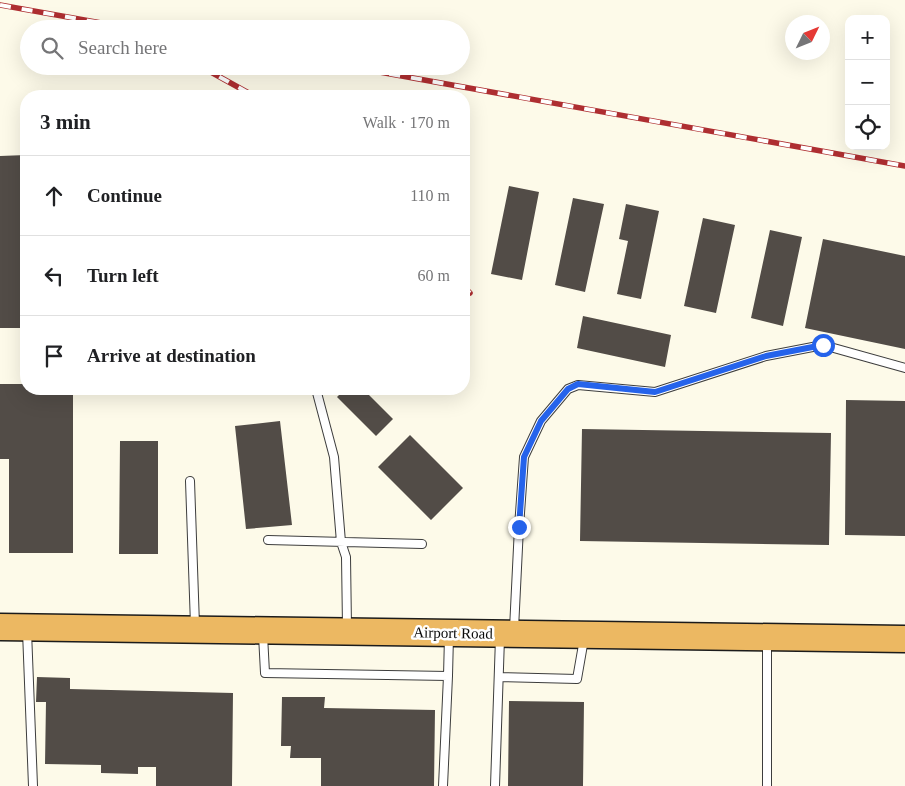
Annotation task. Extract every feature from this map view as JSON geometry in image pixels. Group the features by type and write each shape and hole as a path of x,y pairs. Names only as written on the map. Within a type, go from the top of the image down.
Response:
{"highway":[{"name":"Airport Road","path":"0,627 905,638"}],"lane":[{"path":"495,786 499,677 507,633 519,527 524,457 541,421 568,389 578,384 655,392 766,356 823,345 905,368"},
{"path":"318,395 334,457 341,542 346,557 347,631"},
{"path":"190,481 196,629"},
{"path":"268,540 422,544"},
{"path":"27,627 33,786"},
{"path":"263,630 265,672 448,676"},
{"path":"443,786 449,632"},
{"path":"499,677 577,679 585,634"},
{"path":"767,637 767,786"}],"building":[{"path":"20,155 20,328 0,328 0,156"},
{"path":"509,186 539,192 522,280 491,274"},
{"path":"573,198 604,204 585,292 555,285"},
{"path":"626,204 659,211 641,299 617,294 628,241 619,239"},
{"path":"703,218 735,225 716,313 684,306"},
{"path":"770,230 802,237 783,326 751,318"},
{"path":"823,239 905,256 905,349 805,328"},
{"path":"583,316 671,335 665,367 577,348"},
{"path":"0,384 20,384 20,395 73,395 73,553 9,553 9,459 0,459"},
{"path":"339,395 369,395 393,419 376,436 337,397"},
{"path":"846,400 905,401 905,536 845,535"},
{"path":"280,421 292,525 246,529 235,426"},
{"path":"582,429 831,433 829,545 580,541"},
{"path":"410,435 463,488 431,520 378,467"},
{"path":"120,441 158,441 158,554 119,554"},
{"path":"37,677 70,678 70,689 233,693 232,786 156,786 156,767 138,767 138,774 101,773 101,765 45,764 46,702 36,702"},
{"path":"282,697 325,697 324,708 435,710 434,786 321,786 321,758 290,758 291,746 281,746"},
{"path":"509,701 584,702 583,786 508,786"}],"railway":[{"path":"0,5 84,20"},
{"path":"216,75 243,90"},
{"path":"396,75 905,166"}],"route":[{"path":"519,527 524,457 541,421 568,389 578,384 655,392 766,356 823,345"}]}
